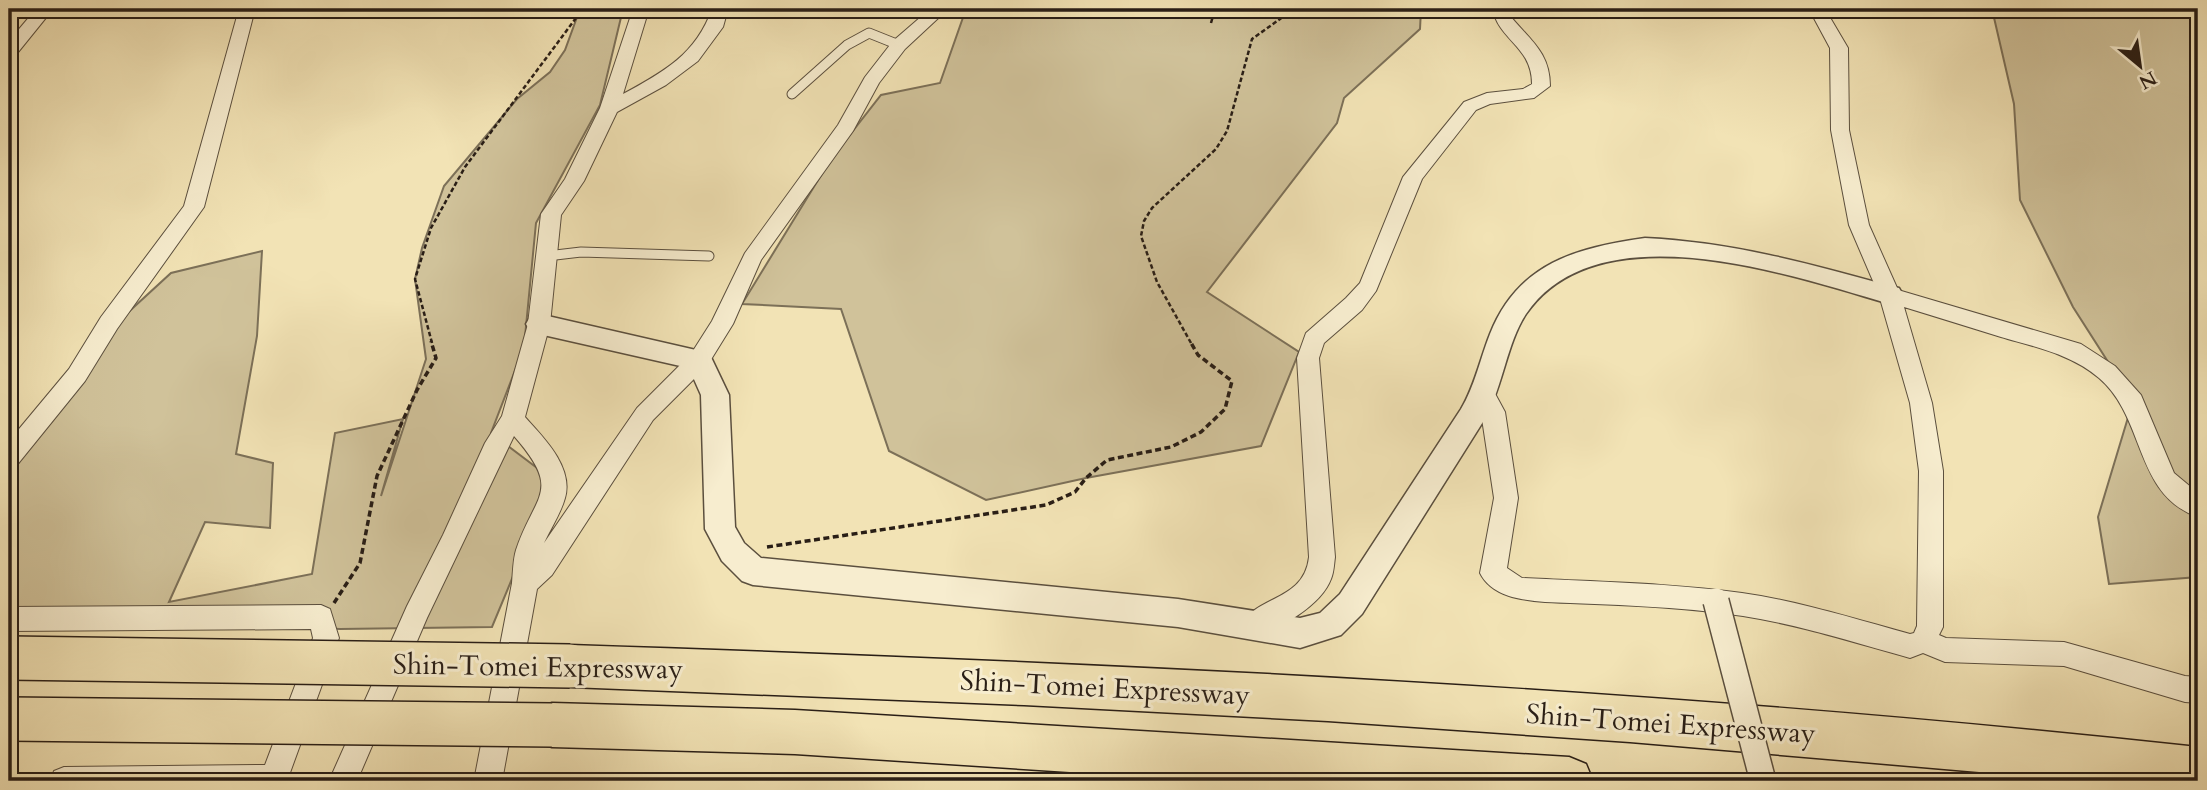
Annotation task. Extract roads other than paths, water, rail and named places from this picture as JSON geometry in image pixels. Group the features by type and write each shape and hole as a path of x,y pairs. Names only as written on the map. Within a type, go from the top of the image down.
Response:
{"highway":[{"name":"Shin-Tomei Expressway","path":"9,658 570,666 804,673 1331,698 1715,726 2198,770"},
{"path":"9,719 552,725 794,732 1569,781"}],"street":[{"path":"9,52 45,9"},
{"path":"9,458 77,376 108,323 194,207 247,9"},
{"path":"343,781 416,614 454,539 497,443 513,419 539,324 551,214 573,181 609,108 641,9"},
{"path":"609,108 671,74 697,51 718,20 720,9"},
{"path":"525,583 543,567 569,524 645,414 699,360 722,324 752,258 846,127 871,81 899,45 940,9"},
{"path":"1254,626 1301,598 1320,576 1322,557 1308,358 1314,339 1354,304 1369,286 1412,177 1470,106 1487,99 1528,94 1541,86 1541,68 1503,18 1501,9"},
{"path":"1484,394 1493,412 1506,498 1493,573 1518,589 1716,601 1808,618 1910,646 1923,641 1930,627 1931,471 1921,403 1890,295 1859,225 1840,130 1839,48 1817,9"},
{"path":"699,360 715,395 720,529 733,552 753,571 1178,613 1300,633 1330,625 1351,604 1484,394 1505,326 1520,303 1540,283 1566,266 1638,246 1677,246 1737,254 1890,295 2073,350 2107,372 2133,401 2164,479 2198,507"},
{"path":"539,324 699,360"},
{"path":"488,781 525,583 528,551 554,496 553,475 543,453 513,419"},
{"path":"1716,601 1763,781"},
{"path":"9,619 321,617 326,638 273,780 64,781"},
{"path":"1923,641 1945,650 2064,654 2185,689 2198,690"}],"lane":[{"path":"792,94 847,45 869,33 899,45"},
{"path":"547,256 581,252 709,256"}]}
